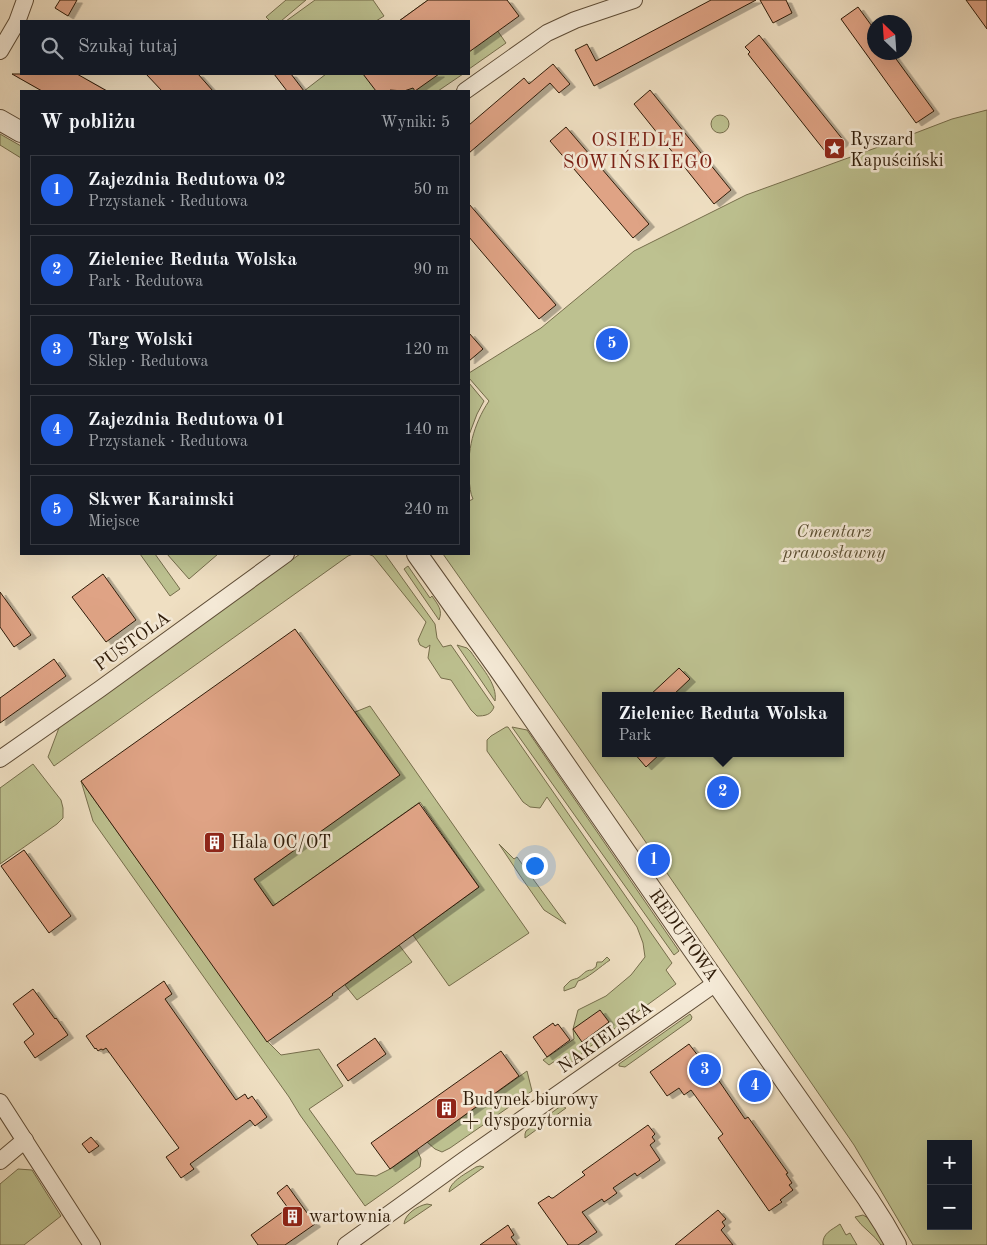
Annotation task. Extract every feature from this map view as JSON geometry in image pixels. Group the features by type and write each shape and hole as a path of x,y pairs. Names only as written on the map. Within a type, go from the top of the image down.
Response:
{"street":[{"path":"0,52 17,22 25,0"},
{"path":"466,90 547,33 574,20 629,1"},
{"path":"0,120 20,131"},
{"name":"PUSTOLA","path":"0,760 285,555"},
{"name":"REDUTOWA","path":"418,555 868,1199 896,1245"},
{"name":"NAKIELSKA","path":"346,1245 716,983"},
{"path":"0,1102 92,1245"},
{"path":"0,1161 25,1140"}],"green space":[{"path":"286,0 306,0 282,20 269,20 266,17"},
{"path":"315,0 373,0 384,16 378,20 287,20"},
{"path":"428,0 476,0 506,43 470,68 470,20 400,20"},
{"path":"325,75 462,75 439,90 305,90"},
{"name":"Cmentarz prawosławny","path":"987,110 987,1245 913,1245 854,1145 636,828 444,555 470,555 470,500 473,499 470,486 470,449 475,429 489,401 470,379 470,372 541,328 634,251 746,195 952,119"},
{"path":"720,115 726,118 729,124 726,130 720,133 714,130 711,124 714,118"},
{"path":"0,134 20,145 20,157 0,145"},
{"path":"470,384 484,401 470,432"},
{"path":"141,555 156,555 180,589 170,596"},
{"path":"168,555 217,555 189,579"},
{"path":"299,555 350,555 54,766 48,757 60,725"},
{"path":"370,555 386,555 435,624 437,638 443,647 451,645 494,707 493,710 485,715 477,716 451,680 441,678 428,658 430,645 426,648 420,645 418,640 426,622"},
{"path":"408,566 430,598 432,596 438,605 440,610 439,620 404,569"},
{"path":"457,645 467,648 483,669 494,688 495,701"},
{"path":"370,706 529,933 449,986 413,935 479,887 420,802 273,906 254,879 399,775 355,712"},
{"path":"508,727 672,963 666,970 676,984 584,1051 575,1061 566,1063 558,1059 549,1065 543,1060 574,1039 573,1029 578,1010 606,996 631,975 645,957 643,943 637,927 547,797 540,808 530,807 523,802 487,751 487,740"},
{"path":"512,727 527,730 679,951 674,955"},
{"path":"33,764 61,800 63,818 0,864 0,788"},
{"path":"81,781 268,1042 281,1055 319,1049 343,1086 309,1109 356,1174 376,1176 390,1169 417,1150 421,1159 420,1167 365,1206 93,821"},
{"path":"499,844 514,859 517,857 566,924 544,910"},
{"path":"399,945 412,962 357,1000 345,985"},
{"path":"607,957 610,960 590,975 578,981 575,987 564,991 564,987 570,981 578,978 586,971 592,970 596,967 597,962 602,962"},
{"path":"690,1014 691,1020 625,1067 619,1066 619,1064"},
{"path":"527,1071 532,1091 442,1152 427,1142"},
{"path":"561,1106 566,1108 525,1138 526,1131"},
{"path":"480,1166 484,1167 449,1192 452,1184"},
{"path":"18,1169 32,1170 61,1216 24,1245 0,1245 0,1184"},
{"path":"427,1204 432,1205 404,1224 412,1211"},
{"path":"863,1215 868,1218 885,1243 884,1245 881,1245 855,1217"},
{"path":"840,1224 846,1235 850,1233 857,1245 823,1245 826,1235"}],"building":[{"path":"60,0 77,0 68,16 55,8"},
{"path":"428,0 507,0 519,16 470,51 470,20 400,20"},
{"path":"711,0 756,0 594,86 575,50 587,44 596,61"},
{"path":"760,0 786,0 792,13 773,23"},
{"path":"966,0 987,0 987,29"},
{"path":"858,7 867,19 867,55 841,19"},
{"path":"759,35 844,141 828,155 748,54 750,52 745,47"},
{"path":"871,60 897,60 934,111 916,123"},
{"path":"553,64 570,84 559,93 550,83 470,152 470,124 524,78 529,84"},
{"path":"12,74 79,75 105,90 40,90"},
{"path":"147,75 199,75 212,90 161,90"},
{"path":"275,75 292,75 303,90 286,90"},
{"path":"364,75 438,75 416,90 413,88 407,90 375,90"},
{"path":"650,90 731,190 714,204 634,104"},
{"path":"566,127 649,224 633,238 550,141"},
{"path":"470,205 556,305 539,319 470,238"},
{"path":"470,334 483,349 470,360"},
{"path":"103,574 136,620 106,642 72,597"},
{"path":"0,592 31,635 14,647 0,627"},
{"name":"Hala OC/OT","path":"295,629 400,775 254,879 273,906 419,803 479,887 267,1042 81,781"},
{"path":"54,659 66,676 0,723 0,698"},
{"path":"679,668 690,679 676,692 653,692"},
{"path":"637,757 657,757 646,767"},
{"path":"24,850 71,916 49,933 1,866"},
{"path":"164,981 172,994 165,999 236,1100 245,1094 248,1099 252,1096 267,1117 255,1126 250,1120 190,1164 194,1169 181,1178 166,1157 179,1148 106,1048 98,1051 86,1036"},
{"path":"33,989 68,1035 35,1058 24,1042 34,1034 13,1004"},
{"path":"600,1010 609,1022 582,1042 573,1029"},
{"path":"553,1023 555,1026 558,1024 570,1040 547,1057 533,1037"},
{"path":"375,1038 386,1054 348,1081 337,1065"},
{"path":"689,1044 702,1061 704,1059 745,1119 748,1117 788,1173 786,1174 792,1183 789,1185 793,1190 780,1200 782,1202 769,1211 718,1138 723,1134 691,1090 684,1095 679,1088 667,1096 650,1072"},
{"name":"Budynek biurowy + dyspozytornia","path":"501,1051 519,1076 390,1169 371,1143"},
{"path":"648,1125 655,1134 652,1137 655,1141 650,1145 660,1160 637,1176 635,1173 613,1188 617,1193 604,1202 602,1199 582,1212 597,1232 578,1245 568,1245 538,1203 549,1196 553,1198 585,1175 582,1172"},
{"path":"91,1137 99,1146 89,1153 82,1144"},
{"name":"wartownia","path":"287,1185 315,1224 285,1245 258,1245 251,1235 288,1208 277,1193"},
{"path":"718,1210 726,1219 722,1222 725,1226 721,1230 733,1245 675,1245"},
{"path":"508,1225 514,1235 511,1237 517,1245 480,1245"}],"place":[{"name":"Ryszard Kapuściński","path":"834,149"},
{"name":"Skwer Karaimski","path":"612,344"},
{"name":"Zieleniec Reduta Wolska","path":"723,792"},
{"name":"Hala OC/OT","path":"215,842"},
{"name":"Zajezdnia Redutowa 02","path":"654,860"},
{"name":"Targ Wolski","path":"705,1070"},
{"name":"Zajezdnia Redutowa 01","path":"755,1086"},
{"name":"Budynek biurowy + dyspozytornia","path":"446,1109"},
{"name":"wartownia","path":"293,1216"}],"district":[{"name":"OSIEDLE SOWIŃSKIEGO","path":"638,150"}]}
